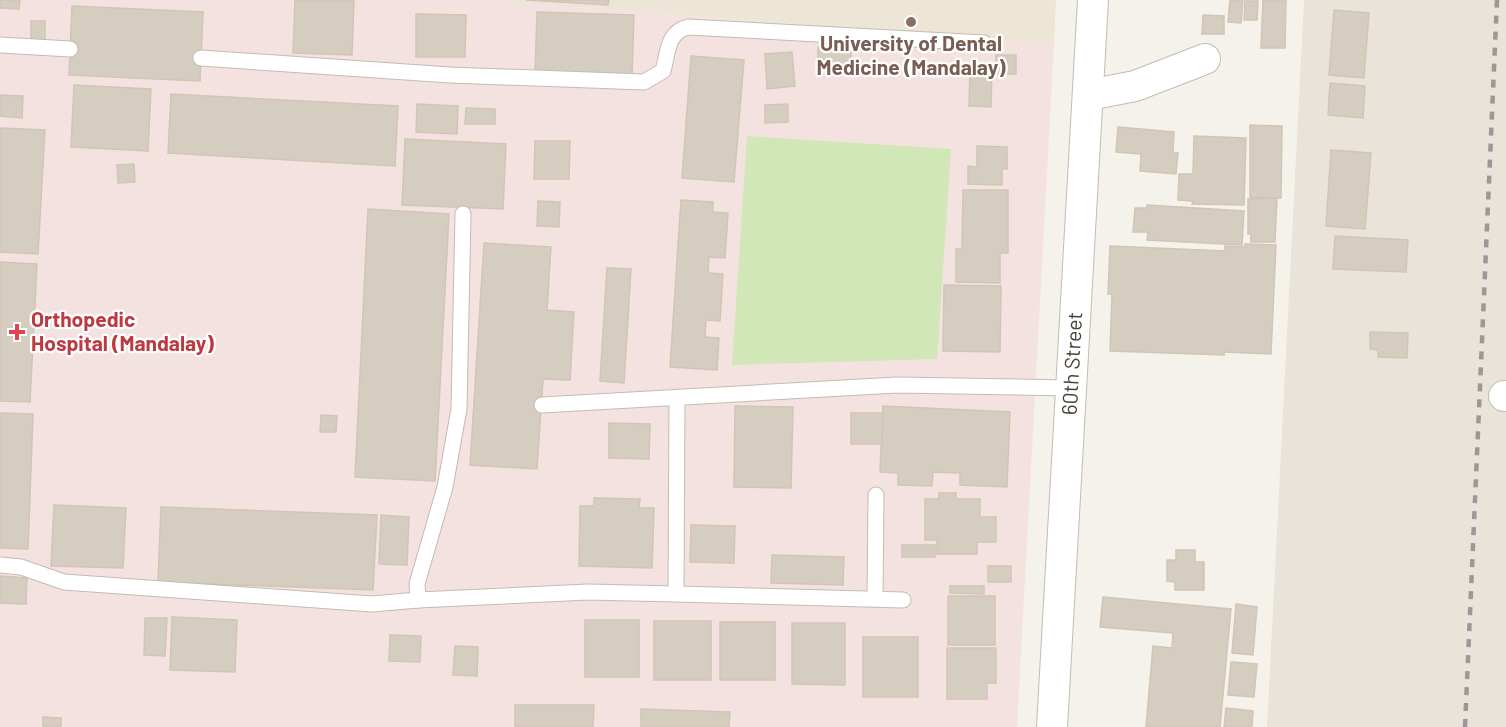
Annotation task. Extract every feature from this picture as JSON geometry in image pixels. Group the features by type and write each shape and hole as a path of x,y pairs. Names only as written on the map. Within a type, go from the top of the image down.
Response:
{"street":[{"name":"60th Street","path":"1052,727 1093,0"},
{"path":"1089,94 1135,86 1205,59"}],"lane":[{"path":"201,58 450,75 645,82 663,71 671,36 679,29 688,27 984,43"},
{"path":"0,45 70,49"},
{"path":"418,600 417,584 446,487 465,409 463,214"},
{"path":"542,405 897,385 1070,388"},
{"path":"676,594 677,399"},
{"path":"875,599 876,495"},
{"path":"0,565 21,567 64,582 372,604 588,592 903,600"}],"shaded area":[{"path":"0,0 481,0 1054,44 1017,727 0,727"},
{"name":"University of Dental Medicine (Mandalay)","path":"481,0 1056,0 1054,44"},
{"path":"1304,0 1506,0 1506,727 1267,727"}],"green space":[{"path":"747,136 951,149 937,359 732,365"}],"building":[{"path":"0,0 20,0 19,9 0,8"},
{"path":"295,0 354,0 352,55 293,53"},
{"path":"526,0 609,0 608,5"},
{"path":"1230,0 1243,0 1241,23 1228,22"},
{"path":"1263,0 1286,0 1285,48 1261,48"},
{"path":"1245,1 1258,1 1257,20 1244,20"},
{"path":"72,6 203,12 200,81 69,75"},
{"path":"1334,10 1369,13 1364,78 1329,75"},
{"path":"537,12 634,15 632,77 535,74"},
{"path":"416,14 466,15 465,57 416,57"},
{"path":"1203,15 1224,16 1224,34 1202,34"},
{"path":"31,21 45,21 45,40 31,40"},
{"path":"818,47 851,47 851,67 818,67"},
{"path":"792,52 795,86 767,89 765,54"},
{"path":"996,55 1016,55 1016,74 996,74"},
{"path":"691,56 744,60 734,182 682,178"},
{"path":"970,68 992,68 991,107 969,106"},
{"path":"1330,83 1365,86 1363,118 1328,115"},
{"path":"74,85 151,89 148,151 71,147"},
{"path":"171,94 398,106 395,166 168,153"},
{"path":"0,95 23,96 22,118 0,116"},
{"path":"417,104 458,106 457,134 416,132"},
{"path":"788,104 788,122 765,123 765,105"},
{"path":"466,108 495,109 495,124 465,124"},
{"path":"1250,125 1282,126 1281,198 1250,198"},
{"path":"1118,127 1174,132 1173,153 1178,153 1176,174 1140,171 1141,154 1116,152"},
{"path":"0,128 45,130 38,254 0,252"},
{"path":"1194,136 1246,138 1244,205 1192,204 1193,201 1178,200 1179,174 1193,174"},
{"path":"405,139 506,144 503,209 402,205"},
{"path":"535,141 570,141 569,179 534,179"},
{"path":"977,146 1007,147 1007,169 1002,169 1002,185 968,184 968,166 977,167"},
{"path":"1331,150 1371,153 1365,229 1326,226"},
{"path":"134,164 135,182 118,183 117,165"},
{"path":"963,190 1008,190 1008,253 1000,253 1000,283 956,282 956,249 962,249"},
{"path":"1277,198 1275,242 1251,242 1251,234 1248,234 1248,199"},
{"path":"681,200 713,202 713,212 728,213 725,258 709,257 708,273 723,274 720,321 706,320 705,337 719,338 717,370 670,367"},
{"path":"538,201 560,202 559,227 537,226"},
{"path":"1147,205 1244,211 1242,245 1147,240 1148,232 1133,232 1135,208 1147,208"},
{"path":"368,209 449,214 435,481 355,477"},
{"path":"1335,236 1408,240 1406,272 1333,269"},
{"path":"484,243 551,247 547,310 574,312 570,380 543,379 537,469 470,465"},
{"path":"1245,244 1276,245 1271,354 1224,352 1224,355 1110,351 1112,294 1108,294 1110,246 1225,251 1225,246 1245,247"},
{"name":"Orthopedic Hospital (Mandalay)","path":"0,262 37,264 30,402 0,401"},
{"path":"607,268 631,269 624,383 600,381"},
{"path":"944,285 1001,286 1000,352 943,351"},
{"path":"1370,332 1408,333 1407,358 1378,357 1378,350 1370,349"},
{"path":"735,406 793,407 791,488 734,487"},
{"path":"883,406 1010,412 1007,487 960,485 960,473 933,472 932,486 898,485 898,473 880,472"},
{"path":"0,413 33,414 28,549 0,548"},
{"path":"851,413 883,413 882,444 851,444"},
{"path":"321,415 337,416 336,432 320,432"},
{"path":"609,423 650,424 649,459 609,458"},
{"path":"939,493 956,493 956,499 980,499 980,517 996,517 996,542 977,542 977,554 937,554 937,540 925,540 925,499 939,499"},
{"path":"594,498 640,499 639,508 654,508 652,568 579,566 580,506 594,506"},
{"path":"54,505 126,508 123,568 51,566"},
{"path":"161,507 377,515 373,590 158,582"},
{"path":"381,515 409,517 407,565 379,564"},
{"path":"691,525 735,526 734,563 690,562"},
{"path":"902,545 935,545 935,557 902,557"},
{"path":"1176,550 1195,550 1195,562 1204,562 1204,590 1175,590 1175,582 1167,581 1167,560 1176,560"},
{"path":"772,555 844,557 843,585 771,583"},
{"path":"988,566 1011,566 1011,582 988,582"},
{"path":"0,576 27,578 26,604 0,603"},
{"path":"950,586 984,586 984,594 950,593"},
{"path":"948,596 995,596 995,645 948,645"},
{"path":"1103,597 1231,609 1220,727 1146,727 1153,646 1172,648 1173,633 1100,627"},
{"path":"1236,604 1257,607 1253,655 1232,653"},
{"path":"172,617 237,620 235,672 170,670"},
{"path":"145,618 167,618 165,656 144,655"},
{"path":"585,620 639,620 639,677 585,677"},
{"path":"654,621 711,621 711,680 654,680"},
{"path":"720,622 775,622 775,680 720,680"},
{"path":"792,623 845,623 845,685 792,684"},
{"path":"390,635 421,636 420,662 389,661"},
{"path":"863,637 918,637 918,697 863,697"},
{"path":"455,646 478,647 477,676 453,675"},
{"path":"947,648 996,648 996,683 987,683 987,699 947,699"},
{"path":"1231,662 1257,664 1254,697 1228,695"},
{"path":"515,705 594,705 593,727 515,727"},
{"path":"1226,708 1253,711 1252,727 1224,727"},
{"path":"641,709 730,712 729,727 641,727"},
{"path":"43,717 61,718 61,727 43,727"}],"railway":[{"path":"1465,727 1497,0"}],"place":[{"name":"University of Dental Medicine (Mandalay)","path":"911,22"},
{"name":"Orthopedic Hospital (Mandalay)","path":"17,332"}]}
